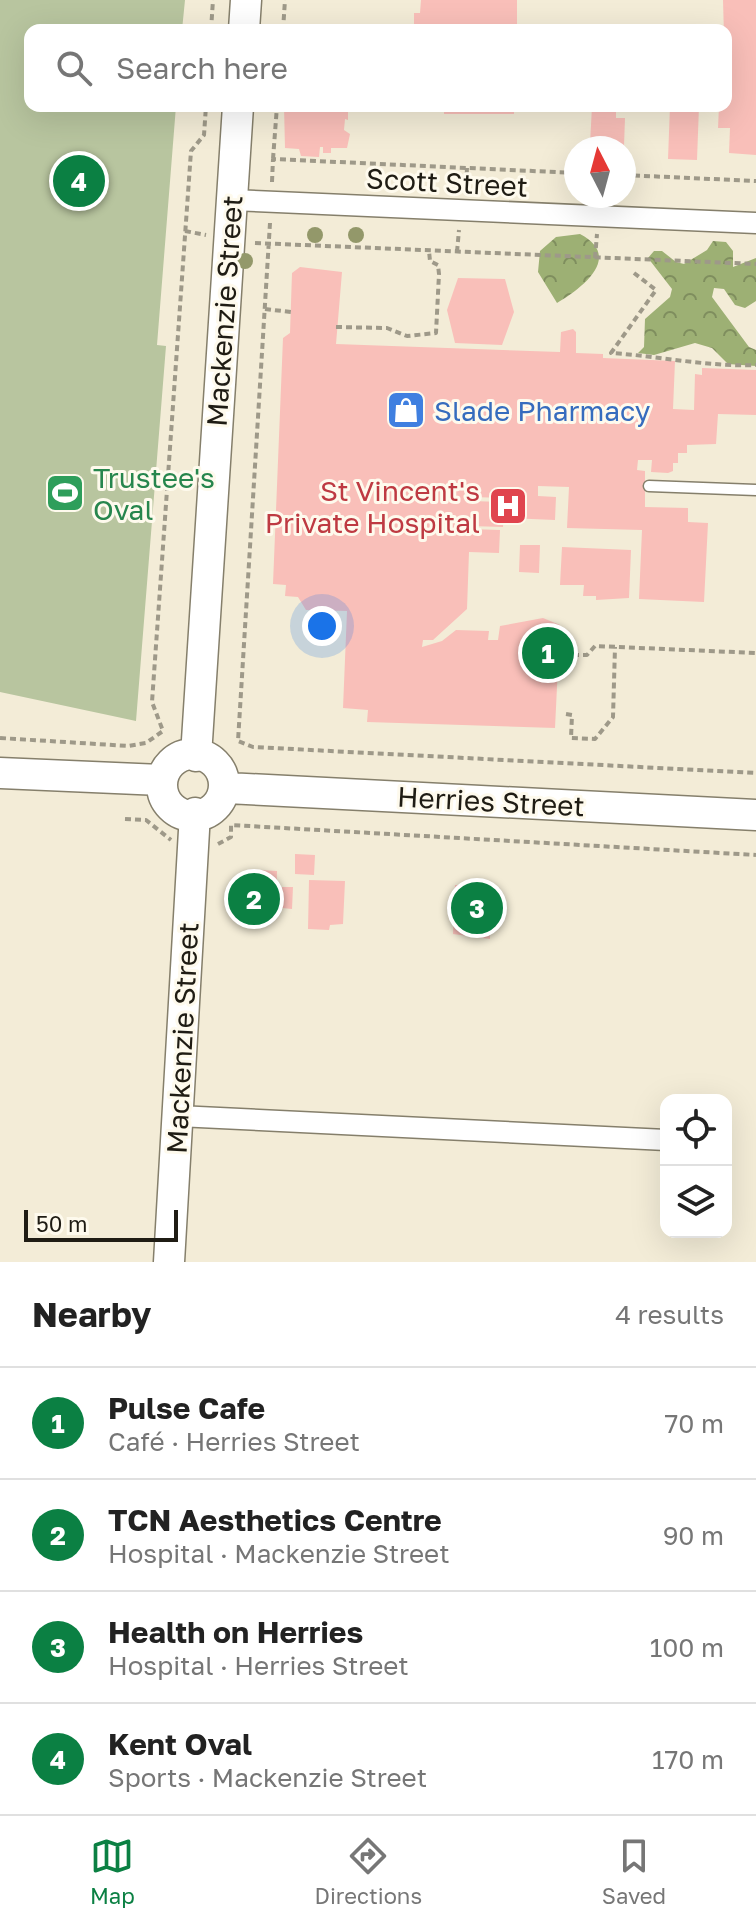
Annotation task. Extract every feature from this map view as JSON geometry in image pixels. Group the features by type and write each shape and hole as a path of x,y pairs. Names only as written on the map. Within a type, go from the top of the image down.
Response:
{"street":[{"path":"244,24 246,0"},
{"name":"Mackenzie Street","path":"196,756 238,112"},
{"name":"Scott Street","path":"231,200 756,223"},
{"path":"196,756 220,766 227,788 218,805 207,812 195,813 171,807 161,790 161,780 171,763 196,756"},
{"path":"0,773 161,780"},
{"name":"Herries Street","path":"227,788 756,815"},
{"name":"Mackenzie Street","path":"169,1262 195,813"},
{"path":"178,1116 660,1140"}],"lane":[{"path":"649,486 756,490"}],"path":[{"path":"211,24 213,0"},
{"path":"283,24 285,0"},
{"path":"0,738 128,746 146,743 163,731 152,702 191,151 204,135 206,112"},
{"path":"272,185 277,112"},
{"path":"273,159 564,172"},
{"path":"452,189 466,189 467,168"},
{"path":"636,176 756,181"},
{"path":"270,223 238,741 253,747 756,773"},
{"path":"457,252 457,230 465,230"},
{"path":"185,231 268,245 756,264"},
{"path":"595,258 597,234"},
{"path":"336,327 387,328 407,336 436,333 439,274 438,265 430,261 429,251"},
{"path":"634,273 656,290 611,353 670,357 694,365 756,365"},
{"path":"265,309 291,312"},
{"path":"573,655 587,655 595,646 756,653"},
{"path":"566,714 572,715 571,738 595,739 613,717 615,647"},
{"path":"248,825 756,855"}],"green space":[{"path":"0,0 185,0 183,24 24,24 24,112 176,112 157,345 166,346 136,721 0,692"},
{"path":"580,234 593,243 598,262 594,272 577,290 557,303 538,272 540,251 556,237"},
{"path":"713,241 726,242 733,251 733,267 756,258 756,301 745,308 735,305 724,289 714,288 712,297 749,347 756,350 756,366 728,364 712,348 695,343 654,355 638,353 644,347 645,319 670,297 672,289 648,258 654,251 662,251 684,264 707,250"}],"building":[{"path":"421,0 517,0 517,24 414,24 414,13 420,13"},
{"path":"723,0 756,0 756,155 729,153 730,128 718,128 719,112 732,112 732,24 724,24"},
{"path":"284,112 348,112 344,130 350,134 347,148 331,148 331,153 323,153 323,147 320,147 319,157 301,156 299,149 285,148"},
{"path":"444,112 514,112 514,114"},
{"path":"592,112 616,112 616,118 625,118 624,136 590,136"},
{"path":"670,112 699,112 697,160 668,159"},
{"path":"300,267 342,272 336,344 560,352 561,332 573,329 576,332 576,353 603,354 603,358 675,361 673,409 694,410 695,374 702,375 702,368 756,370 756,415 718,414 716,444 687,445 687,453 678,453 678,463 673,463 673,471 668,473 651,472 652,460 638,460 637,470 645,471 645,507 688,508 688,522 708,523 704,602 639,599 642,530 567,528 569,487 538,486 538,496 556,497 555,520 507,518 508,498 470,497 470,501 504,502 503,527 470,526 470,529 500,530 499,553 469,552 467,609 433,640 423,640 422,647 442,641 456,630 489,631 488,640 498,640 500,626 543,618 560,625 555,728 367,722 368,710 343,708 347,611 306,610 298,597 285,596 286,585 273,584 283,338 290,333 292,273"},
{"path":"458,278 505,279 514,312 502,345 455,343 447,310"},
{"path":"520,545 540,545 539,573 519,572"},
{"path":"562,547 631,550 629,598 596,600 596,596 583,596 584,585 560,585"},
{"path":"295,854 315,855 314,875 295,874"},
{"path":"259,870 277,871 276,909 251,913 251,909 232,907 233,891 239,891 240,879 259,879"},
{"path":"309,880 345,881 343,924 330,925 329,930 308,929"},
{"path":"455,885 500,888 498,929 490,930 490,939 453,934"},
{"path":"282,887 293,887 292,909 282,908"}],"place":[{"name":"Kent Oval","path":"79,181"},
{"name":"Slade Pharmacy","path":"406,410"},
{"name":"Trustee's Oval","path":"65,493"},
{"name":"St Vincent's Private Hospital","path":"508,506"},
{"name":"Pulse Cafe","path":"548,653"},
{"name":"TCN Aesthetics Centre","path":"254,899"},
{"name":"Health on Herries","path":"477,908"}]}
